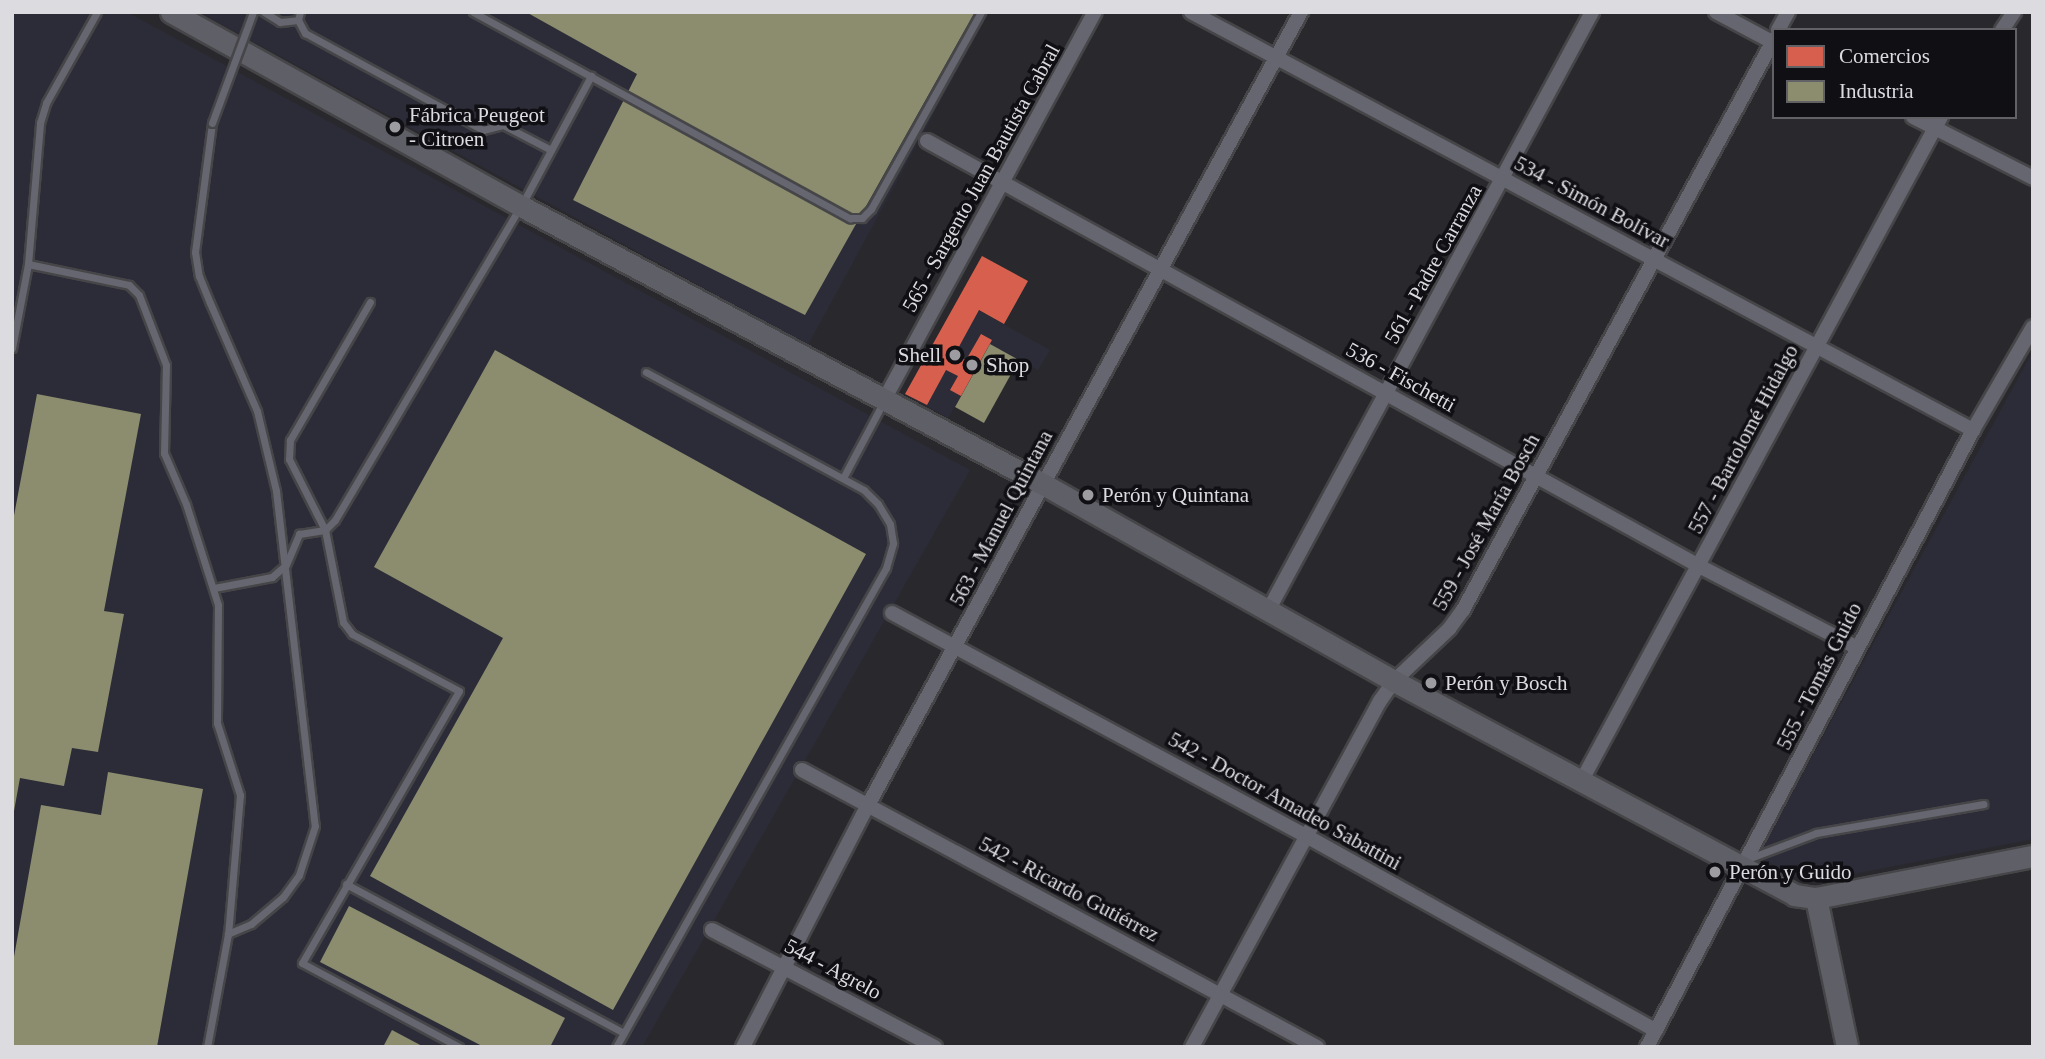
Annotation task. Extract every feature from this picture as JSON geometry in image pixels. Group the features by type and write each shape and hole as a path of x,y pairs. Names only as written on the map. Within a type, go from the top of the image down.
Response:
{"street":[{"path":"170,12 521,206 1043,484 1394,681 1746,864 1794,895 1816,898 2033,856"},
{"name":"565 - Sargento Juan Bautista Cabral","path":"884,400 1095,12"},
{"name":"534 - Simón Bolívar","path":"1191,12 1973,430"},
{"name":"563 - Manuel Quintana","path":"743,1047 867,807 1301,12"},
{"name":"561 - Padre Carranza","path":"1269,609 1592,12"},
{"path":"1716,12 1772,37"},
{"name":"559 - José María Bosch","path":"1779,28 1788,12"},
{"path":"2003,28 2014,12"},
{"name":"559 - José María Bosch","path":"1192,1047 1380,701 1394,681 1457,620 1772,42"},
{"path":"1938,123 2033,178"},
{"name":"557 - Bartolomé Hidalgo","path":"1582,780 1938,123"},
{"name":"536 - Fischetti","path":"927,142 1699,566 1856,647"},
{"name":"555 - Tomás Guido","path":"1647,1047 1746,864 1856,647 1973,430 2033,327"},
{"name":"542 - Doctor Amadeo Sabattini","path":"892,613 956,645 1308,837 1656,1031"},
{"name":"542 - Ricardo Gutiérrez","path":"802,769 867,807 1222,993 1317,1047"},
{"path":"1816,898 1847,1047"},
{"name":"544 - Agrelo","path":"712,930 934,1047"}],"lane":[{"path":"12,348 28,264 40,123 46,103 97,12"},
{"path":"228,934 251,925 283,897 299,875 315,826 276,491 257,411 199,276 195,252 212,123 253,12"},
{"path":"264,12 280,22 299,16 305,33 483,130 503,125 551,150"},
{"path":"473,12 850,218 862,218 871,209 981,12"},
{"path":"214,588 272,577 286,565 299,534 325,530 335,520 521,206 591,76"},
{"path":"28,264 129,285 139,295 166,365 164,453 186,504 214,588 220,625 217,723 240,795 228,934 207,1047"},
{"path":"370,302 290,440 289,459 296,478 325,530 343,622 352,634 459,691 302,963 459,1047"},
{"path":"616,1047 886,568 893,543 890,524 878,504 864,490 646,372"},
{"path":"843,478 884,400"},
{"path":"1746,864 1816,833 1984,803"},
{"path":"346,884 624,1033"}],"shaded area":[{"path":"12,12 127,12 970,470 642,1047 12,1047"},
{"path":"199,12 989,12 808,345"},
{"name":"Shell","path":"958,299 1050,350 1038,370 990,344 948,418 905,394"},
{"path":"2033,351 2033,839 1807,883 1764,860 1761,850"}],"building: Comercios":[{"path":"982,256 1028,281 1004,324 979,310 955,354 966,360 981,334 992,340 961,396 950,390 958,376 946,370 927,405 905,394"}],"building: Industria":[{"path":"526,12 975,12 805,315 573,200 637,74"},
{"path":"990,344 1019,360 984,423 955,407"},
{"path":"495,350 866,554 613,1010 370,876 503,638 374,567"},
{"path":"37,394 141,414 104,611 124,614 98,752 72,748 64,786 20,778 14,811 12,526"},
{"path":"108,772 203,789 157,1047 12,1047 12,968 41,805 101,815"},
{"path":"349,906 565,1018 550,1047 484,1047 320,962"},
{"path":"392,1030 424,1047 383,1047"}],"place":[{"name":"Fábrica Peugeot - Citroen","path":"395,127"},
{"name":"Shell","path":"955,355"},
{"name":"Shop","path":"972,365"},
{"name":"Perón y Quintana","path":"1088,495"},
{"name":"Perón y Bosch","path":"1431,683"},
{"name":"Perón y Guido","path":"1715,872"}]}
